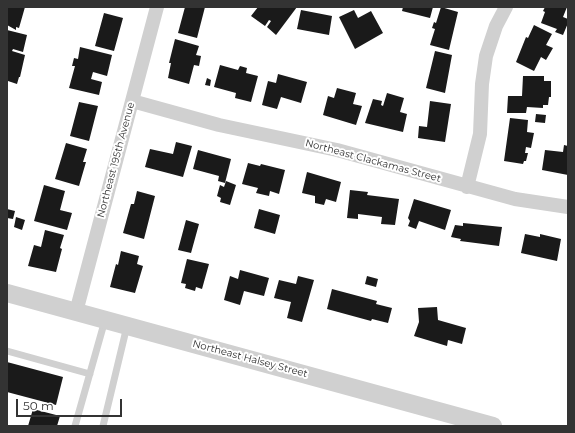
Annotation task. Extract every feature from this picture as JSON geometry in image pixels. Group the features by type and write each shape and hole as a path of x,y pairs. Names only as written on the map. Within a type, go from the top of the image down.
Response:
{"street":[{"name":"Northeast 195th Avenue","path":"76,312 157,7"},
{"path":"467,187 480,134 482,84 486,56 496,26 506,7"},
{"name":"Northeast Clackamas Street","path":"132,101 219,125 337,150 515,199 568,207"},
{"name":"Northeast Halsey Street","path":"8,295 76,312 493,426"}],"lane":[{"path":"75,426 105,320"},
{"path":"103,426 127,326"},
{"path":"7,351 90,374"}],"building":[{"path":"7,7 25,7 19,28 16,27 16,30 7,25"},
{"path":"185,7 205,7 197,38 178,33"},
{"path":"258,7 297,7 276,35 267,27 271,21 269,20 265,26 251,16"},
{"path":"403,7 433,7 430,18 402,11"},
{"path":"441,7 458,12 449,50 430,45 435,29 432,28 434,22 436,23"},
{"path":"545,7 567,7 563,17 568,19 568,23 563,35 555,32 557,29 541,23 545,12 543,11"},
{"path":"301,10 332,16 329,35 297,29"},
{"path":"354,10 358,18 371,11 383,33 355,49 339,17"},
{"path":"104,13 123,18 114,51 95,46"},
{"path":"534,25 552,34 546,45 553,48 546,60 541,57 534,71 516,62 526,37 528,38"},
{"path":"7,30 27,35 23,52 13,49 12,51 25,55 17,84 8,81 7,84"},
{"path":"175,39 199,46 196,55 201,56 199,66 194,65 189,84 168,78 171,63 169,63"},
{"path":"80,47 112,55 107,76 93,72 91,79 102,82 99,95 69,88 75,66 72,66 74,58 78,59"},
{"path":"435,51 452,55 445,93 426,88"},
{"path":"220,65 238,70 240,66 247,68 246,73 258,76 251,102 235,98 236,93 214,87"},
{"path":"278,74 307,82 301,103 281,97 277,109 262,105 268,81 276,83"},
{"path":"523,76 544,76 544,81 551,81 551,97 549,97 548,105 543,105 543,108 527,107 526,113 507,113 508,96 522,96"},
{"path":"207,78 211,80 210,86 205,85"},
{"path":"337,88 356,93 353,104 362,106 356,125 323,115 328,96 334,98"},
{"path":"387,93 404,98 400,112 407,114 403,132 365,123 373,99 382,101 381,105 383,106"},
{"path":"430,101 451,104 445,142 418,138 419,126 427,127"},
{"path":"79,102 98,106 89,141 70,136"},
{"path":"536,114 546,115 545,123 535,122"},
{"path":"510,118 528,120 527,132 534,133 531,148 526,147 525,153 528,153 526,161 524,161 523,164 504,161"},
{"path":"176,142 192,146 183,177 145,167 150,149 173,154"},
{"path":"66,143 87,149 83,162 86,162 79,186 55,179"},
{"path":"564,145 568,146 568,175 542,170 545,150 563,152"},
{"path":"198,150 231,159 225,183 218,181 219,176 193,169"},
{"path":"248,163 260,166 261,164 285,170 279,194 270,191 269,196 256,193 258,188 242,184"},
{"path":"307,172 341,182 336,202 326,199 324,205 315,203 315,196 302,193"},
{"path":"226,181 236,185 230,205 220,202 221,198 217,196 220,185 224,187"},
{"path":"44,185 65,191 60,210 72,213 67,230 34,221"},
{"path":"350,190 368,192 367,195 399,199 395,225 381,224 382,217 358,214 358,219 347,218"},
{"path":"137,191 155,196 144,239 123,233 131,204 134,204"},
{"path":"414,199 451,210 445,230 419,221 416,229 408,226 410,221 408,218"},
{"path":"7,209 15,211 13,219 7,218"},
{"path":"259,209 280,215 275,234 254,228"},
{"path":"16,217 25,220 22,230 14,227"},
{"path":"186,220 199,224 191,253 178,250"},
{"path":"463,223 502,227 499,246 460,241 461,239 451,237 455,225 463,226"},
{"path":"45,230 64,235 56,272 28,266 34,245 41,247"},
{"path":"525,234 540,237 540,234 561,239 557,261 521,253"},
{"path":"121,251 139,256 137,264 143,266 135,293 110,287 116,264 118,265"},
{"path":"187,259 209,264 202,289 196,287 195,291 185,288 186,284 181,283"},
{"path":"240,270 269,278 264,296 244,291 240,305 224,300 230,276 238,279"},
{"path":"298,276 314,280 302,322 287,318 291,302 274,298 279,280 296,284"},
{"path":"367,276 378,279 376,287 365,284"},
{"path":"332,289 377,301 376,304 392,308 388,323 372,319 371,321 327,309"},
{"path":"437,307 438,320 466,328 462,344 448,340 447,346 414,336 419,322 418,308"},
{"path":"7,362 63,377 56,405 7,392"},
{"path":"33,409 60,416 57,426 28,426"}]}
